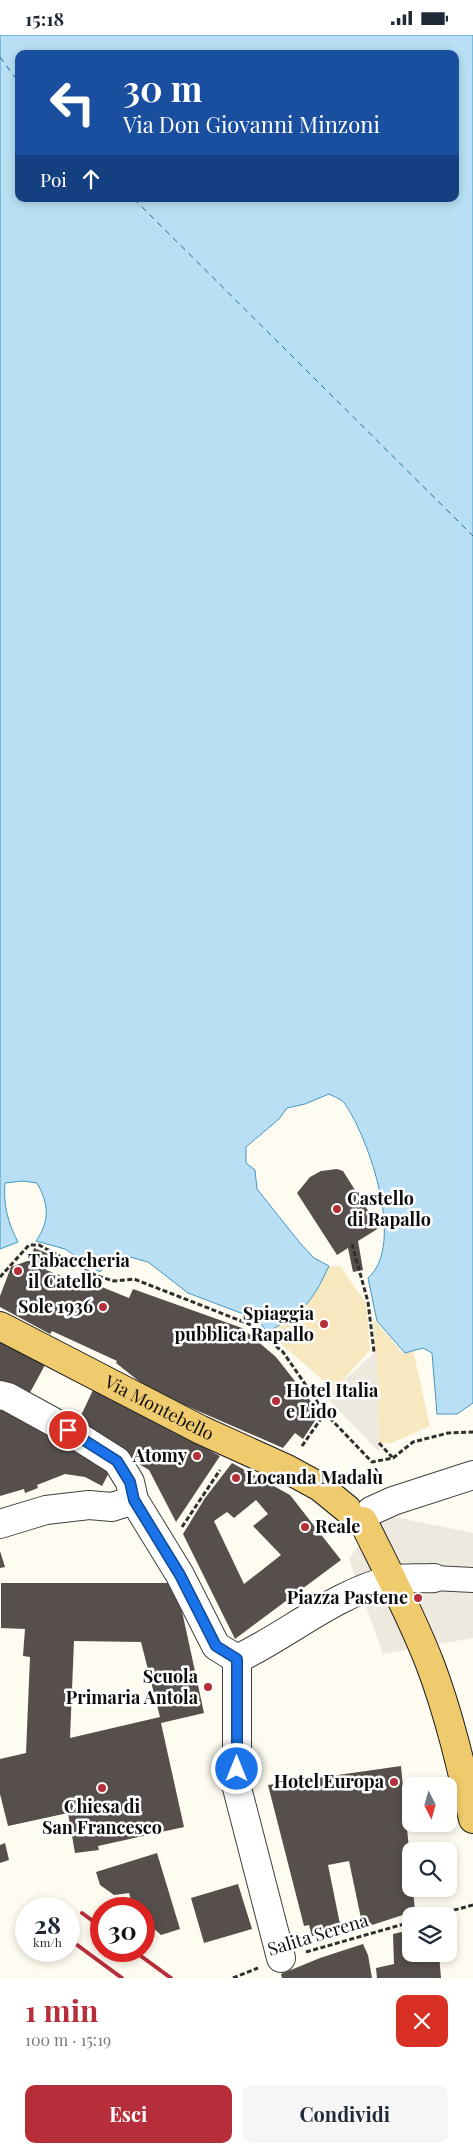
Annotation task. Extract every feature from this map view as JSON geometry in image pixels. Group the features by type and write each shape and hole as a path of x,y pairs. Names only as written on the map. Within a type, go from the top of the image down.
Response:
{"main road":[{"name":"Via Montebello","path":"0,1326 201,1430 366,1507"},
{"path":"366,1507 392,1580 430,1664 452,1730 473,1819"}],"street":[{"path":"0,1395 8,1397 68,1430 117,1461 130,1482 134,1500 180,1575 216,1646 237,1659"},
{"path":"366,1507 473,1475"},
{"path":"0,1524 46,1510 89,1505 112,1507 134,1500"},
{"path":"237,1659 264,1646 350,1595 392,1580 434,1578 473,1580"},
{"path":"237,1659 237,1787 277,1960"}],"path":[{"path":"352,1244 368,1302 374,1352"},
{"path":"0,1277 29,1245 39,1245 97,1276 114,1281 134,1279 249,1324 283,1352 325,1413 372,1462 393,1458 413,1442 448,1433 473,1432"},
{"path":"287,1469 325,1413"},
{"path":"379,1443 393,1458"},
{"path":"164,1548 181,1528 236,1446"},
{"path":"457,1909 473,1905"},
{"name":"Salita Serena","path":"233,1978 277,1960 402,1925"}],"sand":[{"name":"Spiaggia pubblica Rapallo","path":"329,1266 340,1266 366,1303 370,1350 334,1390 268,1332 290,1318 305,1305 317,1289"},
{"path":"373,1318 402,1353 413,1350 430,1426 392,1443 379,1443"}],"shaded area":[{"path":"377,1350 379,1443 379,1452 326,1397"},
{"name":"Piazza Pastene","path":"380,1514 473,1533 473,1638 383,1654 349,1559"}],"water":[{"path":"0,35 473,35 473,1403 457,1414 437,1414 432,1353 423,1348 405,1353 377,1321 368,1278 379,1262 384,1242 384,1218 380,1192 364,1141 354,1120 344,1102 329,1094 305,1104 287,1108 279,1119 246,1147 246,1163 255,1170 257,1189 314,1258 329,1266 317,1289 305,1305 290,1318 268,1332 255,1318 246,1319 246,1315 188,1293 148,1262 130,1257 113,1258 100,1272 65,1249 36,1241 41,1234 46,1219 46,1205 37,1183 23,1181 5,1183 7,1214 18,1242 0,1249"}],"building":[{"name":"Castello di Rapallo","path":"337,1169 343,1171 379,1228 358,1241 363,1270 353,1272 348,1248 337,1255 297,1193 310,1177 321,1171"},
{"path":"34,1248 52,1255 46,1270 91,1287 92,1283 129,1298 133,1289 242,1328 276,1357 320,1413 303,1439 295,1433 283,1448 150,1390 116,1363 117,1361 52,1331 50,1334 0,1307 0,1296 11,1267 30,1260"},
{"path":"0,1341 45,1365 27,1398 0,1384"},
{"path":"94,1388 220,1456 176,1522 149,1470 76,1426"},
{"path":"0,1408 112,1467 102,1486 85,1477 65,1474 37,1485 38,1488 25,1493 24,1489 0,1496"},
{"path":"232,1463 290,1495 341,1560 235,1639 183,1534 205,1498","holes":["256,1500 268,1514 253,1526 281,1555 244,1584 214,1521 227,1512 234,1518"]},
{"path":"0,1551 5,1567 0,1568"},
{"path":"1,1583 170,1583 177,1588 204,1713 161,1723 184,1827 98,1846 99,1850 75,1853 68,1813 8,1826 0,1794 0,1759 26,1753 30,1657 23,1656 25,1629 1,1628","holes":["74,1641 141,1642 160,1717 70,1738"]},
{"path":"401,1766 402,1833 407,1833 408,1842 402,1842 402,1897 414,1897 415,1907 402,1907 402,1915 363,1928 349,1861 328,1865 341,1929 312,1936 309,1925 304,1926 268,1785"},
{"path":"5,1843 9,1860 0,1863 0,1845"},
{"path":"157,1853 180,1929 161,1935 155,1930 155,1897 130,1897 129,1893 114,1895 100,1885 96,1872"},
{"path":"238,1884 252,1929 204,1943 191,1898"},
{"path":"402,1932 402,1962 440,1962 441,1978 377,1978 376,1968 394,1964 393,1934"},
{"path":"363,1944 368,1955 372,1978 282,1978 281,1974 320,1958"}],"ferry route":[{"path":"0,57 15,78"},
{"path":"137,202 473,536"}],"railway":[{"path":"82,1913 90,1919"},
{"path":"80,1947 122,1978"},
{"path":"149,1962 171,1978"}],"place":[{"name":"Castello di Rapallo","path":"337,1209"},
{"name":"Tabaccheria il Catello","path":"18,1271"},
{"name":"Sole 1936","path":"103,1307"},
{"name":"Spiaggia pubblica Rapallo","path":"324,1324"},
{"name":"Hotel Italia e Lido","path":"276,1401"},
{"name":"Atomy","path":"197,1456"},
{"name":"Locanda Madalù","path":"236,1478"},
{"name":"Reale","path":"305,1527"},
{"name":"Piazza Pastene","path":"418,1598"},
{"name":"Scuola Primaria Antola","path":"208,1687"},
{"name":"Hotel Europa","path":"394,1782"},
{"name":"Chiesa di San Francesco","path":"102,1788"}],"route":[{"path":"68,1430 117,1461 130,1482 134,1500 180,1575 216,1646 237,1659 237,1769"}]}
